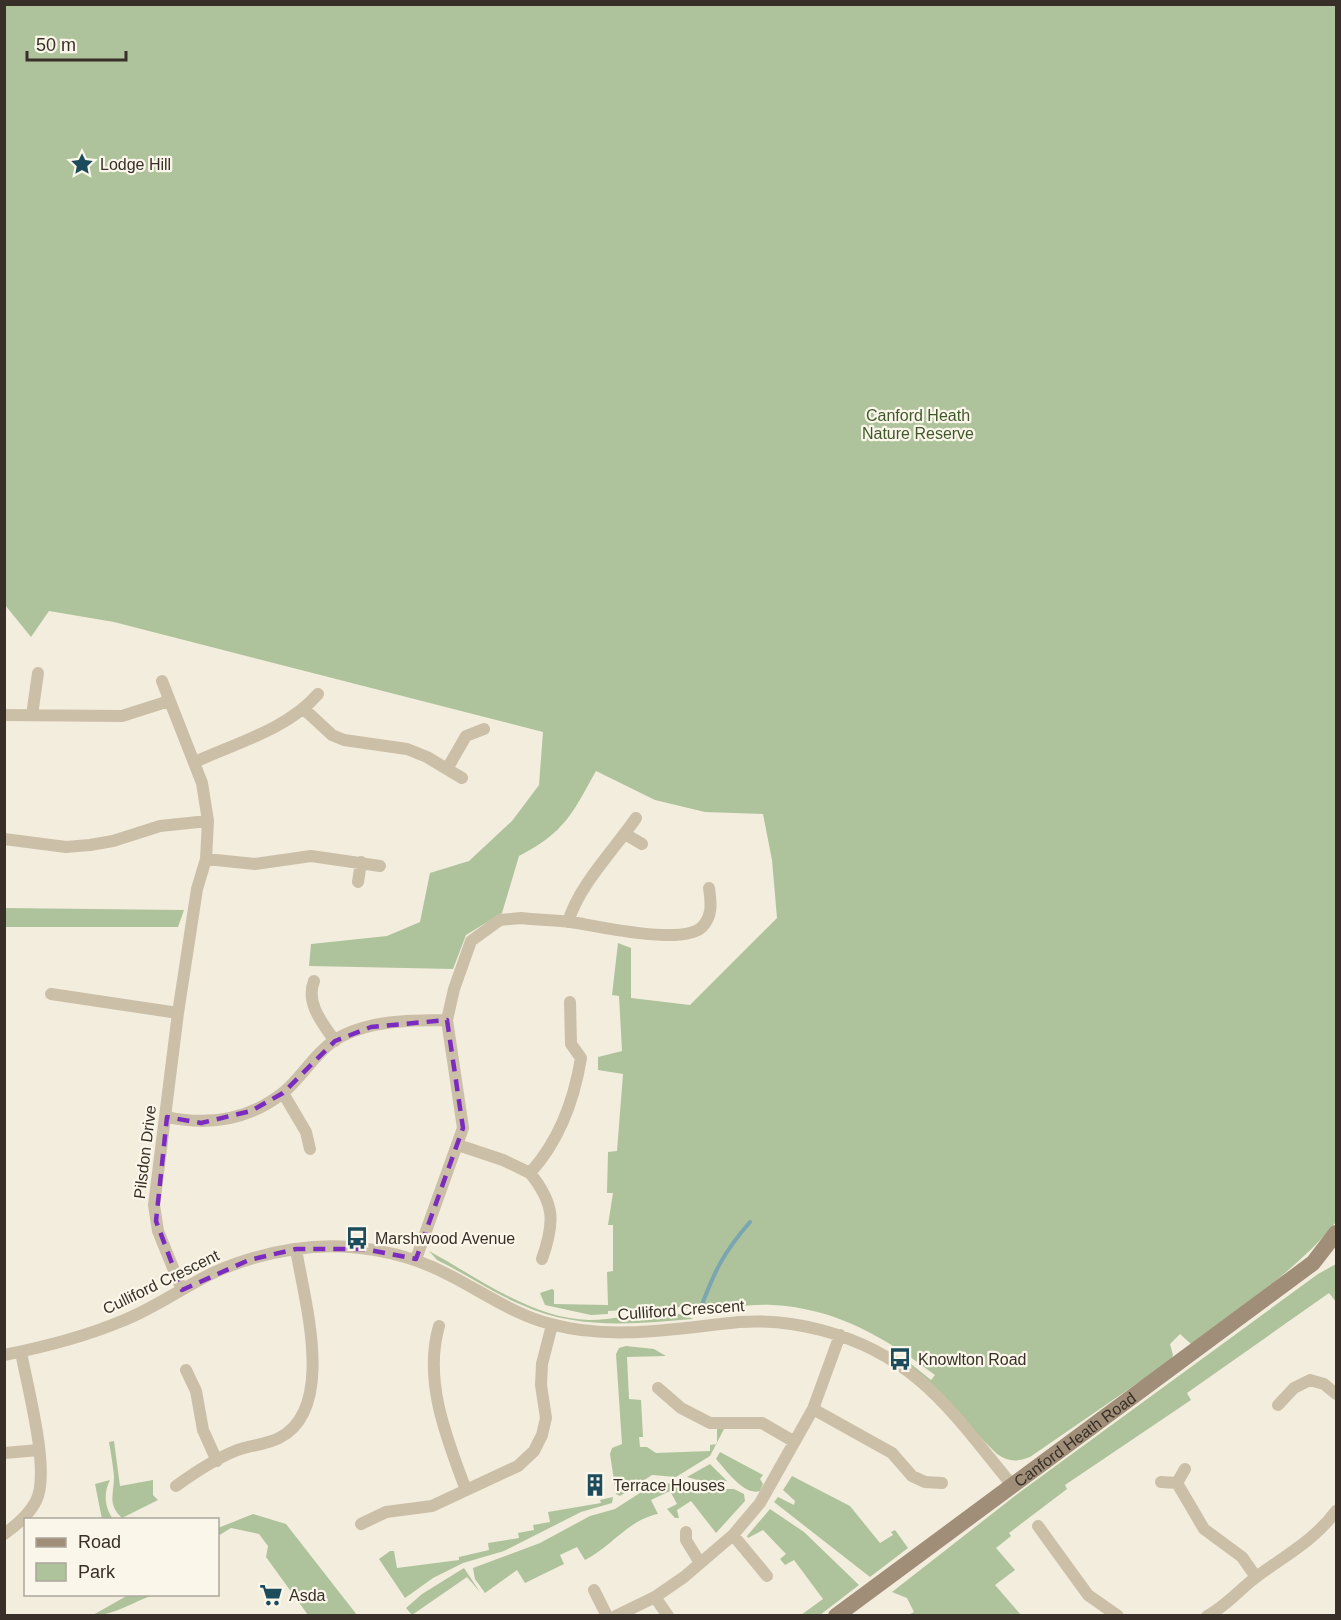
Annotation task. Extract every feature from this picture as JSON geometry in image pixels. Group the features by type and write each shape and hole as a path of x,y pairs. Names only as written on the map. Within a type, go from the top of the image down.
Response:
{"main road":[{"name":"Canford Heath Road","path":"1313,1263 1336,1233"},
{"name":"Canford Heath Road","path":"836,1616 1011,1484 1184,1360 1313,1263 1336,1254"}],"street":[{"path":"33,715 38,673"},
{"name":"Pilsdon Drive","path":"162,681 202,783 208,821 206,859 196,889 178,1013 167,1117 156,1182 156,1221 182,1290"},
{"path":"195,762 280,724 304,709 318,694"},
{"path":"4,715 122,716 169,701"},
{"path":"304,709 332,735 344,740 407,749 462,778"},
{"path":"447,769 466,736 484,729"},
{"path":"568,922 574,904 585,885 636,818"},
{"path":"4,839 66,847 113,841 160,826 208,821"},
{"path":"625,834 642,844"},
{"path":"206,859 255,864 311,856 380,866"},
{"path":"358,882 360,862"},
{"path":"416,1259 464,1128 447,1020 454,989 471,941 485,929 501,920 521,918 627,931 677,935 692,933 701,928 707,919 711,908 709,888"},
{"path":"314,981 310,990 314,1008 335,1041"},
{"path":"51,994 178,1013"},
{"path":"530,1173 554,1143 577,1082 581,1058 571,1044 570,1002"},
{"path":"167,1117 201,1123 222,1120 251,1111 283,1093 335,1041 371,1027 410,1020 447,1020"},
{"path":"283,1093 306,1132 310,1149"},
{"path":"458,1145 503,1160 530,1173 541,1187 552,1212 549,1238 542,1259"},
{"name":"Culliford Crescent","path":"4,1355 69,1340 123,1321 216,1272 249,1260 297,1249 329,1246 364,1249 416,1259 518,1312 552,1325 636,1333 770,1321 799,1324 872,1346 919,1378 959,1420 1011,1484"},
{"path":"176,1486 235,1451 282,1437 301,1421 307,1410 314,1367 297,1249"},
{"path":"361,1524 386,1512 432,1506 518,1466 534,1450 542,1435 546,1418 542,1364 552,1325"},
{"path":"439,1326 434,1344 432,1366 448,1442 466,1490"},
{"path":"616,1616 655,1597 684,1577 733,1535 760,1503 813,1409 840,1335"},
{"path":"4,1534 22,1520 36,1500 42,1476 21,1352"},
{"path":"186,1370 196,1390 203,1430 217,1461"},
{"path":"1278,1405 1294,1388 1310,1380 1324,1384 1336,1394"},
{"path":"658,1388 681,1408 711,1423 762,1423 793,1441"},
{"path":"813,1409 892,1453 912,1476 925,1482 942,1483"},
{"path":"4,1453 39,1450"},
{"path":"1177,1483 1185,1469"},
{"path":"1161,1482 1177,1483"},
{"path":"1177,1483 1204,1529 1242,1557 1256,1577"},
{"path":"1212,1614 1256,1577 1296,1551 1325,1527 1336,1511"},
{"path":"1038,1526 1088,1595 1118,1616"},
{"path":"686,1532 686,1540 700,1563"},
{"path":"733,1535 766,1576"},
{"path":"594,1590 607,1616"},
{"path":"655,1597 668,1616"}],"highlighted area":[{"path":"447,1020 463,1128 416,1259 364,1249 296,1249 249,1260 182,1290 156,1221 167,1117 201,1123 251,1111 283,1093 335,1041 371,1027"}],"green space":[{"name":"Canford Heath Nature Reserve","path":"5,5 1336,5 1336,1222 1320,1240 1268,1287 1191,1344 1180,1334 1170,1344 1173,1355 1171,1360 1030,1457 1017,1460 1005,1459 997,1454 909,1366 911,1364 931,1380 935,1375 879,1337 818,1312 772,1305 694,1311 683,1307 608,1311 608,1314 591,1315 545,1305 540,1293 552,1289 554,1290 554,1304 608,1305 607,1272 613,1271 613,1225 608,1225 613,1193 607,1193 608,1152 617,1151 623,1074 598,1070 598,1057 622,1051 619,996 612,995 618,943 631,948 631,998 690,1005 777,918 772,860 763,814 705,812 655,800 596,771 566,821 547,839 519,856 502,913 466,935 453,969 309,966 311,944 387,936 420,922 430,873 469,861 512,821 539,785 543,732 114,622 49,611 31,637 5,605"},
{"path":"5,908 184,910 178,927 5,927"},
{"path":"429,1251 526,1305 568,1318 589,1320 669,1312 693,1319 606,1323 585,1322 543,1313 501,1295 437,1260"},
{"path":"1336,1264 1336,1302 1329,1293 1187,1393 1191,1400 1065,1485 1067,1489 1009,1533 1011,1536 996,1548 1015,1570 995,1585 1021,1615 908,1615 914,1612 907,1598 892,1592 1020,1492 1318,1274"},
{"path":"626,1346 654,1349 666,1356 627,1357 629,1399 641,1400 643,1437 639,1437 640,1447 647,1447 656,1453 710,1451 710,1445 716,1444 710,1456 676,1477 652,1475 620,1496 616,1494 610,1454 612,1448 622,1444 616,1354 619,1348"},
{"path":"717,1429 724,1429 717,1442"},
{"path":"114,1441 120,1486 153,1480 153,1495 158,1500 122,1518 114,1508 112,1499 114,1477 109,1442"},
{"path":"720,1452 763,1475 760,1479 763,1484 760,1491 748,1490 736,1481 716,1459"},
{"path":"710,1464 727,1481 708,1483 687,1477"},
{"path":"792,1476 850,1506 880,1543 893,1535 891,1532 895,1530 908,1548 870,1577 774,1502 778,1497 794,1505 795,1501 783,1490"},
{"path":"110,1480 106,1490 106,1500 112,1518 102,1518 95,1484"},
{"path":"657,1482 709,1489 734,1489 744,1494 745,1501 716,1533 691,1501 677,1510 679,1518 675,1518 667,1509 677,1504 670,1491 651,1500 658,1514 638,1522 585,1560 577,1547 560,1555 564,1564 525,1583 517,1570 485,1593 475,1579 473,1568 540,1543 590,1516 615,1509"},
{"path":"613,1497 612,1503 581,1512 504,1551 463,1563 433,1578 405,1598 379,1559 390,1551 394,1551 397,1568 459,1560 459,1557 489,1550 488,1543 519,1538 518,1533 534,1530 533,1525 550,1522 548,1512 601,1503 600,1500"},
{"path":"770,1509 804,1532 859,1585 820,1615 801,1615 823,1599 794,1560 785,1565 780,1559 786,1554 763,1530 748,1538 747,1536"},
{"path":"253,1514 286,1524 357,1615 308,1615 266,1557 268,1546 259,1534 231,1528 219,1535 219,1528"},
{"path":"464,1568 480,1592 467,1577 412,1615 406,1608 422,1594"},
{"path":"126,1596 151,1596 116,1611 93,1615"}],"waterway":[{"path":"700,1310 720,1263 750,1222"}],"place":[{"name":"Lodge Hill","path":"82,164"},
{"name":"Marshwood Avenue","path":"357,1238"},
{"name":"Knowlton Road","path":"900,1359"},
{"name":"Terrace Houses","path":"595,1485"},
{"name":"Asda","path":"271,1595"}]}
